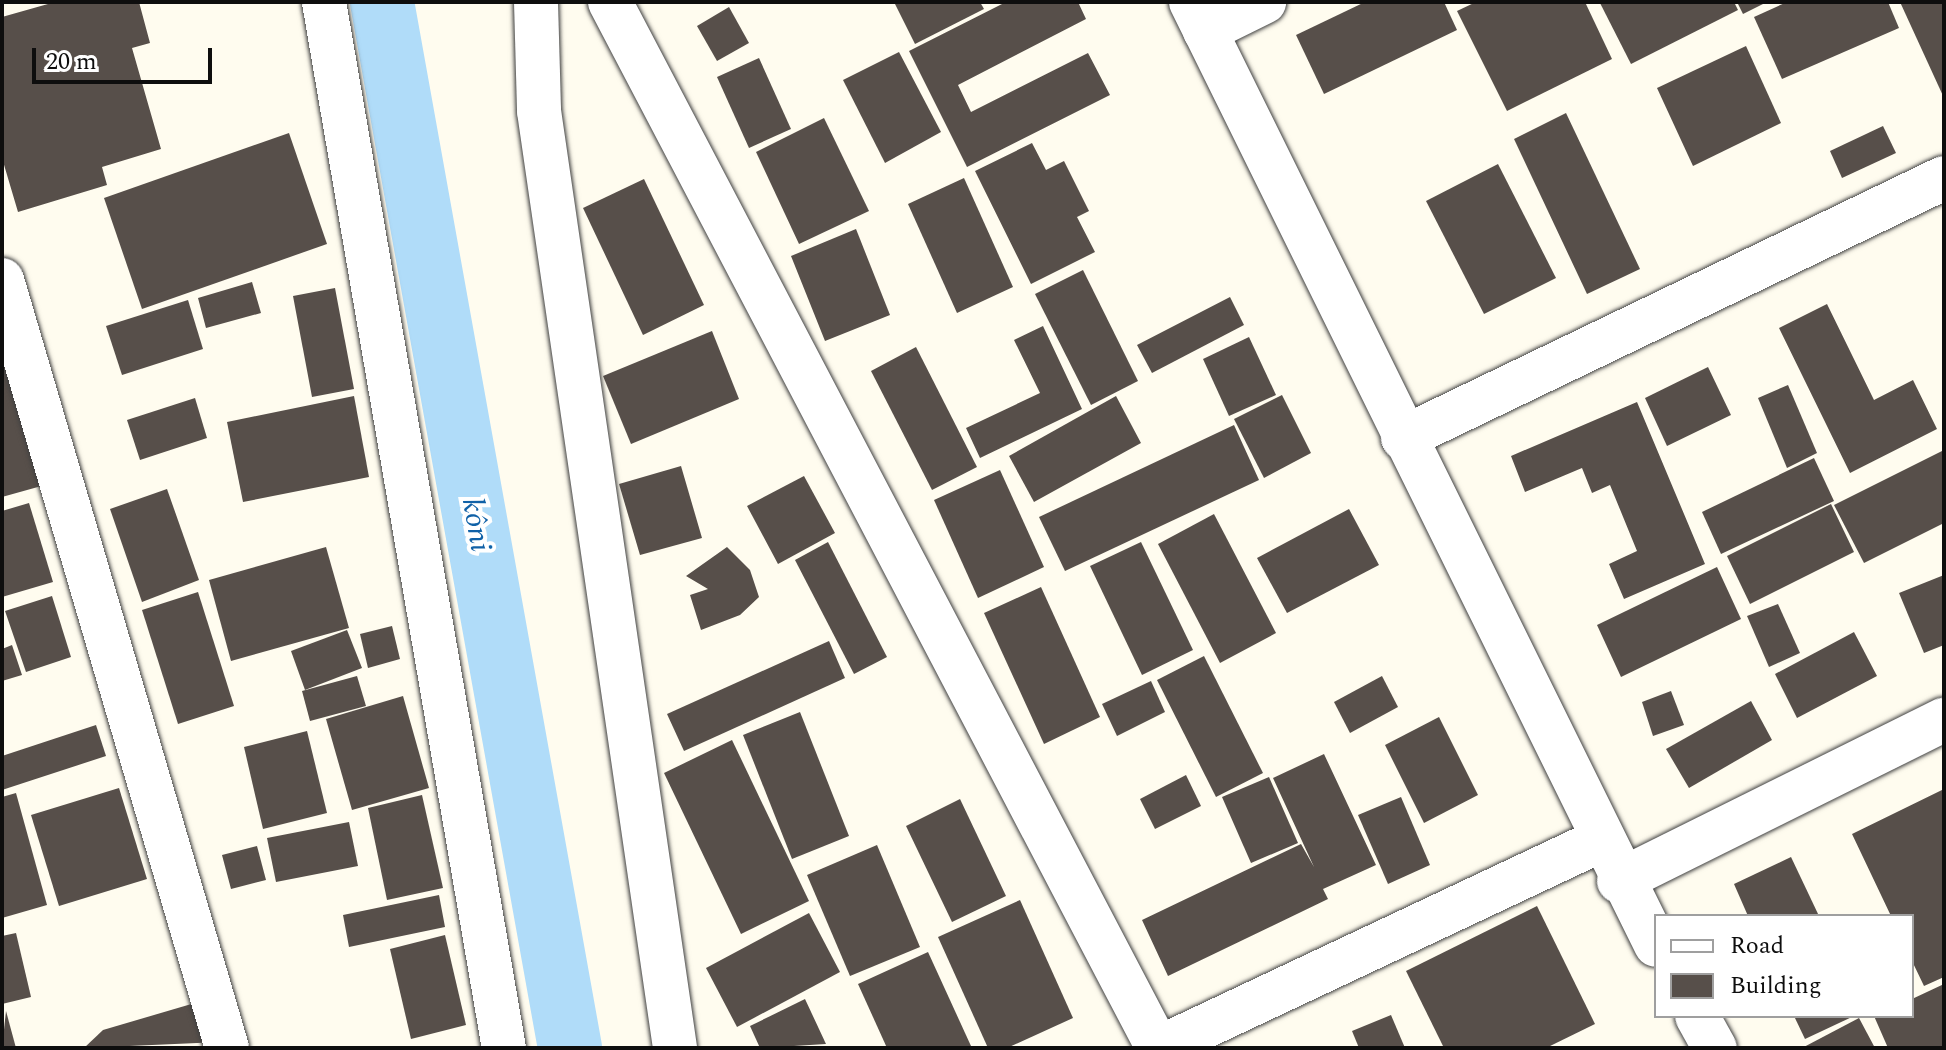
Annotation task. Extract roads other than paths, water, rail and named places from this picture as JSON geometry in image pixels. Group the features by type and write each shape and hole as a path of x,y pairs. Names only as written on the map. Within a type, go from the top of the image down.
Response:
{"street":[{"path":"324,2 504,1048"},
{"path":"536,2 539,111 675,1048"},
{"path":"610,2 1158,1048 1599,841"},
{"path":"1264,2 1198,16 1599,841 1654,942"},
{"path":"1403,438 1944,178"},
{"path":"2,280 227,1048"},
{"path":"1619,881 1944,720"},
{"path":"1698,1018 1715,1048"}],"waterway":[{"name":"kôni","path":"382,2 570,1048"}]}
